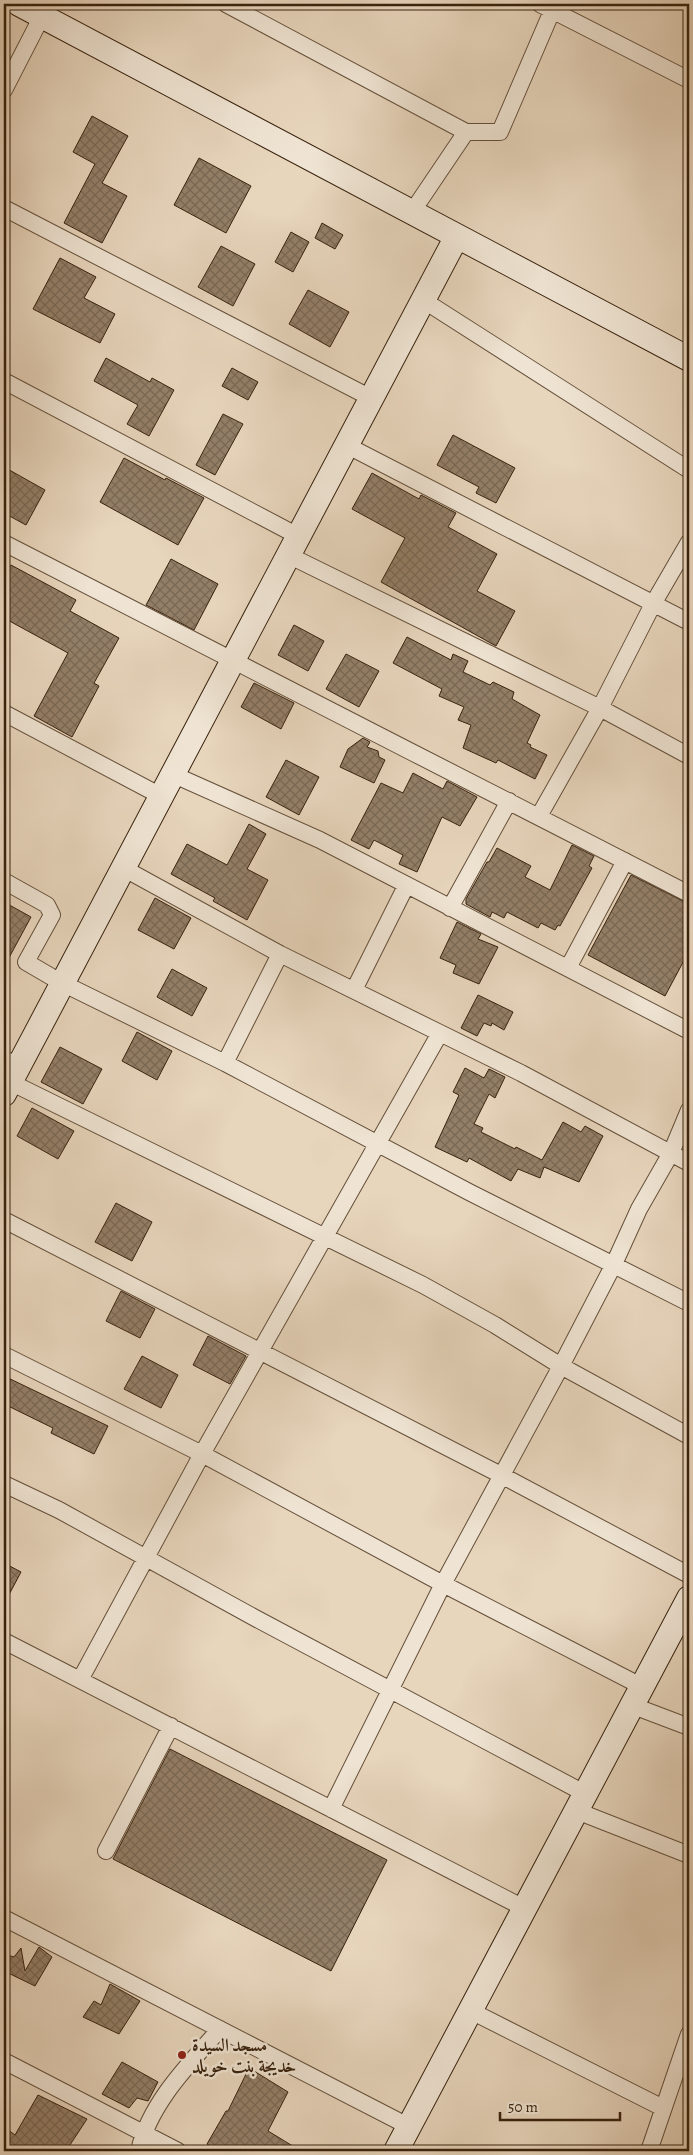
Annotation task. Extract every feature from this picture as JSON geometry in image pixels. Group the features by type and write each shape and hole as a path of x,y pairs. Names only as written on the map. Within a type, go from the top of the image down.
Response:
{"street":[{"path":"18,4 689,359"},
{"path":"226,4 466,132 500,132 549,6 689,80"},
{"path":"4,90 42,16"},
{"path":"412,212 466,132"},
{"path":"4,208 371,398"},
{"path":"457,236 62,983 9,1075 326,1238 423,1285 562,1366 689,1436"},
{"path":"423,300 689,470"},
{"path":"4,381 293,546 689,756"},
{"path":"346,446 689,622"},
{"path":"539,816 600,708 653,604 689,542"},
{"path":"4,543 232,662 539,816 689,894"},
{"path":"4,713 161,796"},
{"path":"172,774 320,840 689,1031"},
{"path":"450,908 509,801"},
{"path":"568,968 625,861"},
{"path":"123,868 280,954 521,1073 689,1163"},
{"path":"4,880 47,904 52,915 26,962 62,983 225,1063 469,1192 689,1303"},
{"path":"354,990 406,886"},
{"path":"225,1063 280,954"},
{"path":"80,1680 202,1454 326,1238 440,1033"},
{"path":"331,1808 443,1584 562,1366 614,1264 639,1209 671,1153 689,1110"},
{"path":"4,1220 689,1575"},
{"path":"4,1355 202,1454 443,1584 689,1727"},
{"path":"4,1484 59,1510 390,1688 582,1802 689,1855"},
{"path":"396,2151 689,1598"},
{"path":"5,1644 171,1726 524,1908"},
{"path":"106,1851 171,1726"},
{"path":"4,1918 408,2126"},
{"path":"471,2012 663,2108"},
{"path":"139,2151 143,2133 160,2103 188,2066 220,2029"},
{"path":"649,2151 663,2108 683,2068 689,2034"},
{"path":"4,2061 178,2151"}],"building":[{"path":"92,116 128,136 102,183 127,196 102,243 64,223 95,164 73,152"},
{"path":"199,158 251,186 226,233 174,205"},
{"path":"322,223 343,235 335,249 315,238"},
{"path":"291,232 309,242 293,272 275,262"},
{"path":"221,246 255,264 233,306 198,287"},
{"path":"60,258 96,277 84,298 115,314 100,343 33,309"},
{"path":"308,290 349,312 330,347 289,324"},
{"path":"106,358 150,382 152,378 174,390 149,436 127,424 138,405 94,381"},
{"path":"232,368 258,382 248,400 222,386"},
{"path":"223,414 243,424 215,475 196,465"},
{"path":"453,435 515,468 496,503 476,493 479,487 437,465"},
{"path":"124,458 204,498 178,545 100,502"},
{"path":"4,467 45,490 26,525 4,513"},
{"path":"372,473 419,499 421,495 456,513 448,527 497,554 477,591 515,611 496,646 381,582 405,538 352,509"},
{"path":"171,559 218,584 194,630 146,605"},
{"path":"11,565 76,600 70,611 119,638 94,683 99,686 72,737 34,716 68,653 4,618 4,578"},
{"path":"294,625 324,641 308,671 278,655"},
{"path":"407,637 451,660 453,654 468,661 463,672 490,685 493,682 514,692 512,699 540,715 527,743 531,745 530,747 547,755 535,779 498,760 496,763 463,748 471,725 458,720 464,707 439,696 442,689 393,663"},
{"path":"346,654 379,671 359,707 326,689"},
{"path":"254,683 294,703 281,729 241,707"},
{"path":"363,738 370,742 367,747 378,751 379,757 385,760 374,783 340,767 348,749"},
{"path":"286,760 319,777 299,815 266,797"},
{"path":"413,773 443,789 447,781 477,797 460,826 442,817 417,872 399,864 403,855 374,840 369,849 351,840 381,783 403,793"},
{"path":"249,824 266,834 247,869 268,880 247,920 213,901 215,898 171,874 187,844 227,865"},
{"path":"572,845 594,856 589,866 592,868 560,926 558,925 555,930 541,923 538,928 507,912 504,918 492,912 490,917 466,904 466,899 497,848 531,866 525,877 550,890"},
{"path":"631,875 689,904 689,951 665,996 588,955"},
{"path":"155,898 191,918 174,949 138,930"},
{"path":"4,902 31,917 4,967"},
{"path":"457,922 481,934 478,939 498,947 479,984 453,973 456,965 440,958"},
{"path":"172,969 207,988 192,1016 157,997"},
{"path":"478,995 513,1012 504,1030 492,1023 491,1026 484,1023 477,1036 461,1028"},
{"path":"137,1032 172,1051 157,1080 122,1061"},
{"path":"60,1047 102,1069 83,1104 41,1082"},
{"path":"465,1068 484,1078 489,1069 505,1077 495,1098 489,1094 474,1124 483,1128 481,1132 515,1149 516,1147 542,1160 563,1122 581,1132 585,1126 603,1136 579,1182 544,1167 540,1178 518,1169 511,1181 469,1158 467,1162 435,1147 459,1095 453,1092"},
{"path":"32,1108 74,1131 58,1159 17,1136"},
{"path":"116,1203 152,1222 132,1261 95,1242"},
{"path":"121,1291 155,1309 140,1338 106,1321"},
{"path":"208,1336 246,1356 230,1384 193,1365"},
{"path":"142,1356 178,1375 161,1408 124,1389"},
{"path":"4,1376 108,1426 94,1454 51,1433 53,1428 4,1404"},
{"path":"4,1563 21,1572 4,1604"},
{"path":"170,1749 387,1860 331,1971 113,1859"},
{"path":"39,1947 52,1957 35,1986 4,1971 4,1954 14,1957 21,1948 25,1971"},
{"path":"110,1984 140,2001 119,2034 83,2017 94,2001 101,2005"},
{"path":"122,2062 158,2082 148,2101 137,2098 129,2108 102,2094"},
{"path":"249,2068 288,2092 268,2131 301,2151 218,2151 207,2144 226,2111 228,2111"},
{"path":"38,2095 87,2119 66,2151 4,2151 4,2127 15,2135"}],"place":[{"name":"مسجد السيدة خديجة بنت خويلد","path":"182,2055"}]}
